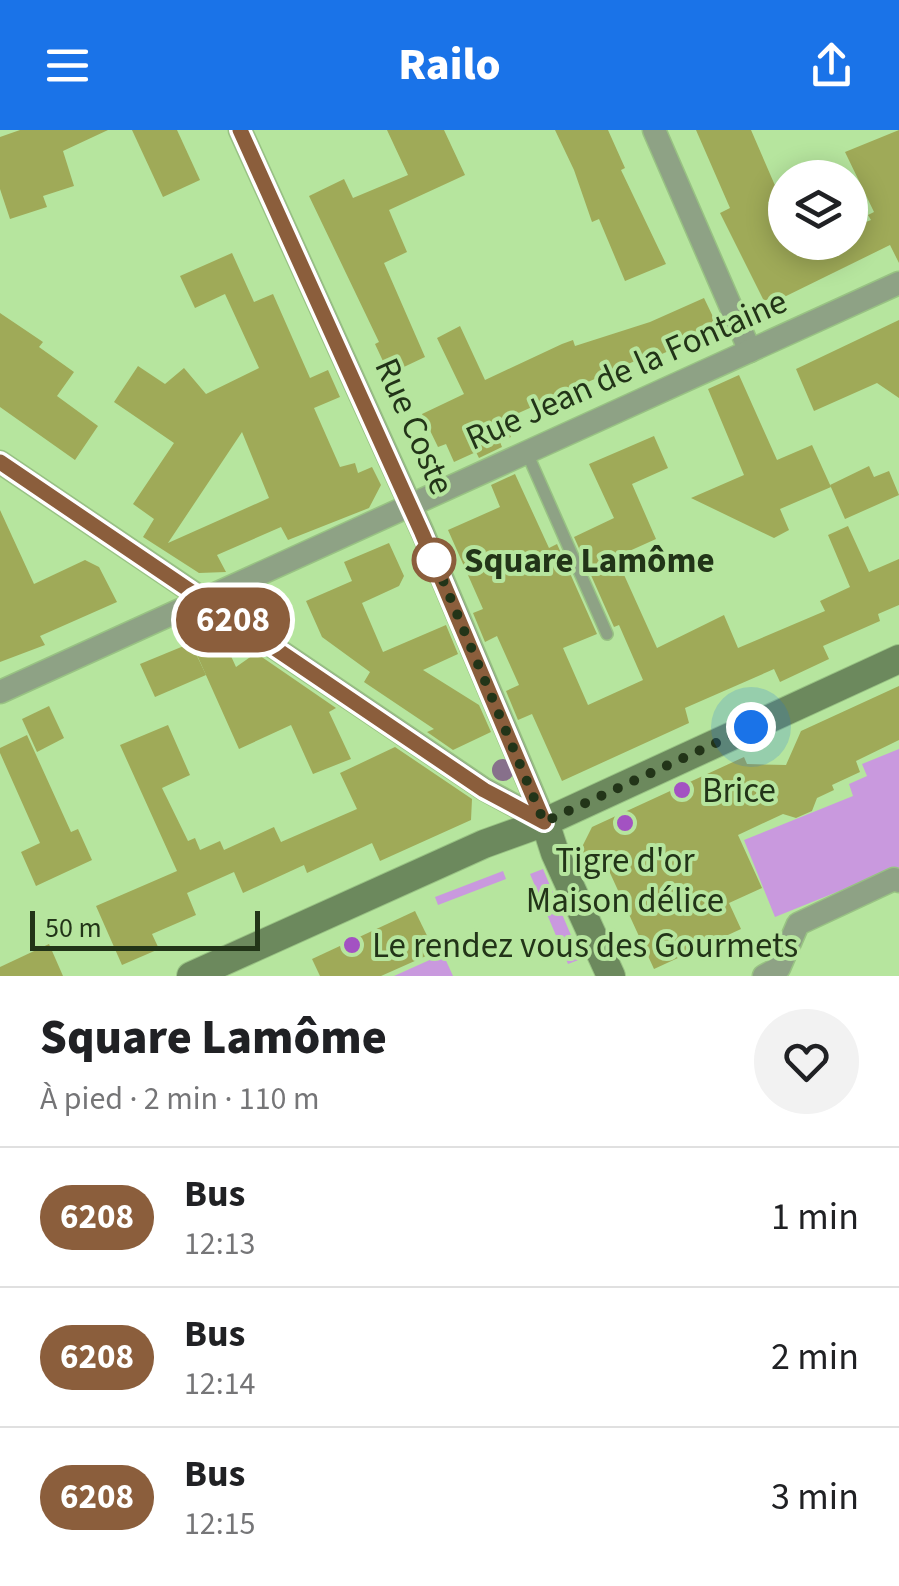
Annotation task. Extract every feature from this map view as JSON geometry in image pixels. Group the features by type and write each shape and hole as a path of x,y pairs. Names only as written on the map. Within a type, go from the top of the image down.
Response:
{"main road":[{"path":"191,976 484,844 544,822 899,660"},
{"name":"Rue Coste","path":"544,822 611,976"}],"street":[{"name":"Rue Coste","path":"240,130 410,506 544,822"},
{"path":"654,130 750,351"},
{"name":"Rue Jean de la Fontaine","path":"0,692 899,283"},
{"path":"0,462 484,790 544,822"},
{"path":"764,976 780,968 798,924 894,879 899,881"}],"lane":[{"path":"527,453 608,634"}],"shaded area":[{"path":"899,749 899,877 884,873 775,917 744,840 853,796 849,784 867,776 862,764"},
{"path":"543,869 581,959 568,964 530,874"},
{"path":"503,871 506,879 438,905 435,897"},
{"path":"443,954 453,976 394,976"}],"building":[{"path":"20,130 108,130 63,151 74,186 43,196 47,207 10,219 0,189 0,137"},
{"path":"132,130 177,130 200,180 163,197"},
{"path":"387,130 444,130 465,175 389,210 407,252 384,263 425,357 389,374 375,344 379,342 309,196 344,179 353,198 408,175"},
{"path":"555,130 608,130 625,168 621,170 666,264 625,281 599,219 592,222"},
{"path":"696,130 751,130 768,169 768,260 859,260 776,301 773,297 764,301 720,213 730,208"},
{"path":"899,130 899,263 890,245 868,256 868,215 874,212 868,200 868,160 849,160 845,152"},
{"path":"232,253 254,302 273,294 310,378 328,370 340,397 314,408 340,467 355,463 358,473 372,467 381,485 369,508 288,540 281,527 217,555 226,572 199,573 143,537 154,519 133,504 174,443 114,402 138,366 165,384 184,368 206,394 259,368 225,294 195,308 180,276","holes":["242,432 269,498 168,543"]},
{"path":"704,298 716,323 692,334 694,340 648,360 646,356 503,420 511,437 500,442 502,447 479,458 476,452 454,462 446,444 438,447 422,414 464,394 437,338 460,326 485,380 562,344 573,340 575,346 650,322"},
{"path":"0,313 43,342 39,347 74,372 57,396 98,426 75,460 0,407"},
{"path":"899,320 899,398 877,383 814,411 796,369"},
{"path":"739,375 777,460 812,445 831,487 780,509 789,530 774,538 691,498 744,475 708,389"},
{"path":"654,436 668,468 632,484 656,539 616,557 657,648 724,615 738,648 825,611 820,601 850,587 828,535 848,526 869,572 899,559 899,605 878,614 880,621 823,646 829,659 780,682 774,669 685,708 689,723 562,781 532,714 518,720 506,691 519,685 497,636 485,642 473,613 483,609 448,530 500,507 491,485 515,474 549,548 557,544 597,634 563,648 588,705 643,680 619,625 614,627 574,537 614,518 589,464"},
{"path":"869,466 874,477 889,471 899,495 845,519 830,485"},
{"path":"0,510 34,584 85,560 99,567 117,602 40,636 45,645 0,662"},
{"path":"389,543 404,576 399,586 362,603 383,652 446,625 458,654 423,670 479,705 491,732 453,750 427,732 434,729 364,682 370,672 322,637 306,601 352,581 344,562"},
{"path":"191,643 206,675 155,697 140,664"},
{"path":"225,643 236,667 256,653 336,708 329,712 351,759 313,774 291,725 239,749 197,655"},
{"path":"899,686 899,740 856,761 860,772 832,785 834,790 817,798 812,811 796,818 783,814 738,835 762,888 729,903 741,929 654,969 605,862 591,869 581,849 592,827 744,757 747,764 786,765 801,731"},
{"path":"49,706 64,738 37,752 22,719"},
{"path":"168,725 190,775 162,788 188,841 195,838 200,850 220,841 224,850 274,827 281,842 357,809 340,773 395,747 472,799 471,820 380,861 372,843 307,873 304,865 243,893 234,872 187,893 196,915 152,934 159,949 122,965 96,906 177,871 120,745"},
{"path":"27,735 71,832 78,829 92,860 36,886 21,852 40,843 0,753 0,748"},
{"path":"415,911 435,952 381,976 320,976 312,959"},
{"path":"49,944 63,976 0,976 0,967"}],"bus line":[{"name":"6208","path":"0,462 484,790 544,822 422,533 240,130"}],"place":[{"name":"Square Lamôme","path":"434,560"},
{"name":"Brice","path":"682,790"},
{"name":"Tigre d'or Maison délice","path":"625,823"},
{"name":"Le rendez vous des Gourmets","path":"352,945"}],"route":[{"path":"434,560 432,554 544,822 751,727"}]}
